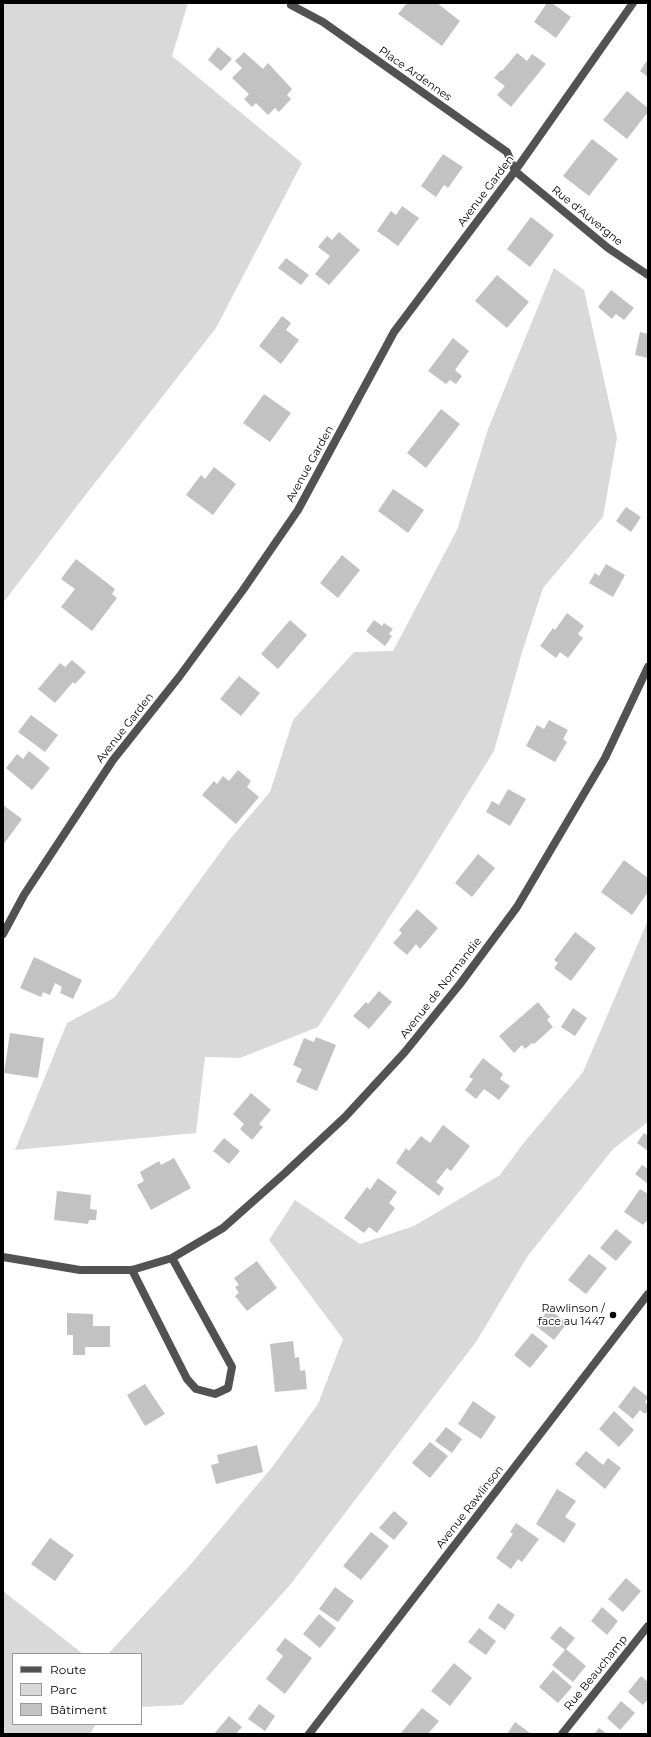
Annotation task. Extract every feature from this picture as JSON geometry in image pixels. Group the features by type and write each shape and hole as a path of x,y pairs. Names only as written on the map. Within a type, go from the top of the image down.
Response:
{"street":[{"name":"Avenue Garden","path":"3,934 24,895 113,760 179,677 243,590 298,510 394,332 515,170 633,3"},
{"name":"Place Ardennes","path":"291,5 323,22 507,152 515,170"},
{"name":"Rue d'Auvergne","path":"515,170 608,248 648,275"},
{"name":"Avenue de Normandie","path":"3,1257 80,1270 132,1270 172,1258 223,1228 274,1183 345,1117 404,1053 460,984 517,907 605,758 648,667"},
{"path":"132,1270 187,1379 196,1389 215,1394 228,1388 232,1367 172,1258"},
{"name":"Avenue Rawlinson","path":"309,1734 648,1294"},
{"name":"Rue Beauchamp","path":"562,1734 648,1626"}],"green space":[{"path":"3,3 188,3 172,56 302,163 216,328 3,603"},
{"path":"554,268 584,290 617,438 603,517 543,588 523,649 494,751 415,878 318,1027 240,1058 205,1057 196,1133 15,1150 67,1023 114,998 230,839 270,792 293,720 354,652 393,651 457,530 488,429"},
{"path":"648,920 648,1122 613,1149 527,1257 476,1342 290,1585 182,1705 142,1707 142,1653 109,1653 191,1564 273,1466 318,1404 343,1339 269,1240 295,1200 360,1244 414,1226 500,1175 522,1145 583,1072"},
{"path":"3,1591 82,1653 12,1653 12,1725 95,1725 90,1734 3,1734"}],"building":[{"path":"407,3 437,3 460,21 442,46 398,14"},
{"path":"547,3 552,3 571,17 556,38 534,22"},
{"path":"218,47 232,59 221,71 208,60"},
{"path":"244,52 263,69 268,63 292,89 287,95 291,99 279,112 275,108 268,115 256,103 252,107 244,99 249,94 232,78 242,68 235,61"},
{"path":"517,53 527,61 532,54 546,64 511,107 497,95 505,86 494,78"},
{"path":"648,59 648,77 640,71"},
{"path":"627,91 648,108 648,112 627,139 603,120"},
{"path":"592,139 618,159 589,196 563,176"},
{"path":"443,154 463,167 448,188 444,185 436,197 421,186"},
{"path":"402,206 419,218 398,246 377,231 391,211 396,215"},
{"path":"531,217 554,235 530,267 507,249"},
{"path":"339,232 360,250 329,285 315,274 330,256 318,247 327,236 332,240"},
{"path":"286,258 309,275 301,285 278,268"},
{"path":"497,275 529,302 507,328 475,301"},
{"path":"611,290 634,308 624,320 616,314 612,319 598,307"},
{"path":"282,316 291,323 286,330 299,340 281,364 259,346"},
{"path":"640,332 648,334 648,358 635,355"},
{"path":"453,338 469,351 455,370 462,376 456,384 450,380 446,384 428,371"},
{"path":"264,394 291,413 270,442 243,423"},
{"path":"441,409 460,424 426,468 407,453"},
{"path":"214,467 236,484 213,515 186,495 201,475 205,479"},
{"path":"393,489 424,510 408,533 378,511"},
{"path":"626,507 641,517 631,532 616,521"},
{"path":"342,555 360,570 338,598 320,583"},
{"path":"76,559 115,589 112,594 117,598 92,631 61,607 75,589 61,579"},
{"path":"606,564 625,575 613,597 589,583 595,573 599,576"},
{"path":"567,613 584,626 578,634 583,638 568,658 560,652 556,658 540,646 553,628 555,630"},
{"path":"290,620 307,635 278,669 261,654"},
{"path":"374,620 382,626 384,623 393,629 389,634 392,636 385,646 366,631"},
{"path":"72,660 86,672 75,684 73,682 55,703 38,689 60,663 65,667"},
{"path":"239,676 260,693 241,716 220,699"},
{"path":"31,715 58,735 45,752 18,732"},
{"path":"549,720 568,730 563,739 567,742 555,762 526,746 537,725 544,729"},
{"path":"29,751 50,768 32,790 6,768 17,754 23,759"},
{"path":"238,770 251,781 247,787 259,797 236,824 202,795 214,781 217,784 223,776 229,781"},
{"path":"508,789 526,799 510,826 486,812 492,801 499,805"},
{"path":"3,805 22,819 3,845"},
{"path":"478,854 495,868 472,897 455,883"},
{"path":"624,860 648,878 648,892 632,915 601,892"},
{"path":"417,909 438,928 420,949 416,944 407,955 393,943 402,933 399,930"},
{"path":"575,932 596,948 571,981 554,968 558,963 554,960"},
{"path":"34,957 82,980 73,999 60,993 62,987 55,983 50,995 43,992 41,997 20,988"},
{"path":"379,991 392,1002 369,1029 353,1016 366,1002 368,1004"},
{"path":"538,1002 550,1017 547,1020 553,1027 534,1044 532,1043 525,1049 522,1045 514,1053 499,1036"},
{"path":"573,1008 587,1018 575,1036 561,1027"},
{"path":"10,1033 44,1038 38,1078 4,1073"},
{"path":"316,1037 336,1045 317,1091 296,1082 302,1069 293,1065 304,1038 314,1042"},
{"path":"483,1058 503,1074 500,1079 510,1086 499,1100 484,1089 476,1099 465,1090 473,1079 469,1077"},
{"path":"251,1093 271,1110 259,1124 263,1127 252,1140 240,1129 244,1124 233,1114"},
{"path":"443,1125 470,1146 451,1171 447,1168 436,1182 444,1188 439,1196 396,1163 406,1148 409,1151 421,1136 430,1143"},
{"path":"644,1133 648,1136 648,1151 637,1143"},
{"path":"224,1138 240,1151 229,1164 213,1151"},
{"path":"174,1158 191,1188 151,1210 137,1185 144,1181 140,1172 159,1161 161,1165"},
{"path":"642,1165 648,1169 648,1184 635,1174"},
{"path":"378,1178 397,1192 389,1203 395,1208 377,1233 369,1227 364,1233 344,1218 367,1187 370,1190"},
{"path":"640,1189 648,1194 648,1219 643,1225 624,1212"},
{"path":"57,1191 91,1195 90,1209 97,1210 96,1220 89,1220 88,1224 54,1220"},
{"path":"616,1229 632,1242 616,1261 600,1248"},
{"path":"589,1254 607,1268 586,1294 568,1280"},
{"path":"257,1261 277,1288 247,1311 235,1296 239,1293 235,1287 239,1285 234,1278"},
{"path":"549,1309 567,1323 554,1340 536,1326"},
{"path":"67,1313 93,1314 93,1326 110,1326 110,1347 85,1347 85,1355 73,1355 73,1335 67,1335"},
{"path":"532,1333 548,1346 530,1368 514,1355"},
{"path":"293,1341 295,1358 299,1357 300,1371 305,1370 307,1389 275,1392 270,1344"},
{"path":"145,1384 165,1414 145,1426 127,1395"},
{"path":"634,1386 648,1397 645,1402 648,1405 648,1410 645,1414 640,1410 633,1419 618,1407"},
{"path":"473,1401 496,1417 481,1439 458,1424"},
{"path":"614,1411 634,1430 619,1447 599,1429"},
{"path":"446,1427 462,1439 452,1453 435,1441"},
{"path":"430,1442 448,1456 430,1478 412,1463"},
{"path":"257,1445 263,1472 216,1484 211,1465 219,1463 217,1455"},
{"path":"586,1451 603,1465 608,1458 621,1468 605,1489 575,1464"},
{"path":"557,1489 576,1501 565,1517 576,1524 564,1543 536,1524"},
{"path":"394,1511 408,1523 394,1540 379,1528"},
{"path":"516,1523 539,1539 522,1562 518,1559 511,1569 496,1558 513,1534 510,1532"},
{"path":"371,1532 389,1546 361,1580 343,1566"},
{"path":"50,1538 74,1555 55,1581 31,1564"},
{"path":"626,1578 641,1591 623,1612 608,1599"},
{"path":"335,1587 354,1601 338,1622 319,1609"},
{"path":"498,1603 515,1615 505,1630 488,1618"},
{"path":"602,1607 618,1621 607,1635 591,1621"},
{"path":"319,1614 336,1628 320,1648 303,1634"},
{"path":"560,1626 575,1638 566,1649 586,1666 573,1682 552,1665 565,1650 550,1638"},
{"path":"479,1628 496,1641 486,1655 468,1642"},
{"path":"285,1638 312,1658 285,1694 266,1679 283,1656 276,1650"},
{"path":"454,1663 472,1678 450,1706 431,1691"},
{"path":"553,1670 572,1687 558,1703 539,1687"},
{"path":"641,1676 648,1682 648,1699 643,1705 628,1692"},
{"path":"621,1701 635,1713 620,1730 607,1718"},
{"path":"259,1704 275,1716 265,1731 248,1719"},
{"path":"422,1708 439,1721 428,1734 400,1734"},
{"path":"229,1716 242,1727 236,1734 214,1734"},
{"path":"515,1722 530,1733 530,1734 507,1734"},
{"path":"599,1728 607,1734 594,1734"}],"place":[{"name":"Rawlinson / face au 1447","path":"613,1315"}]}
